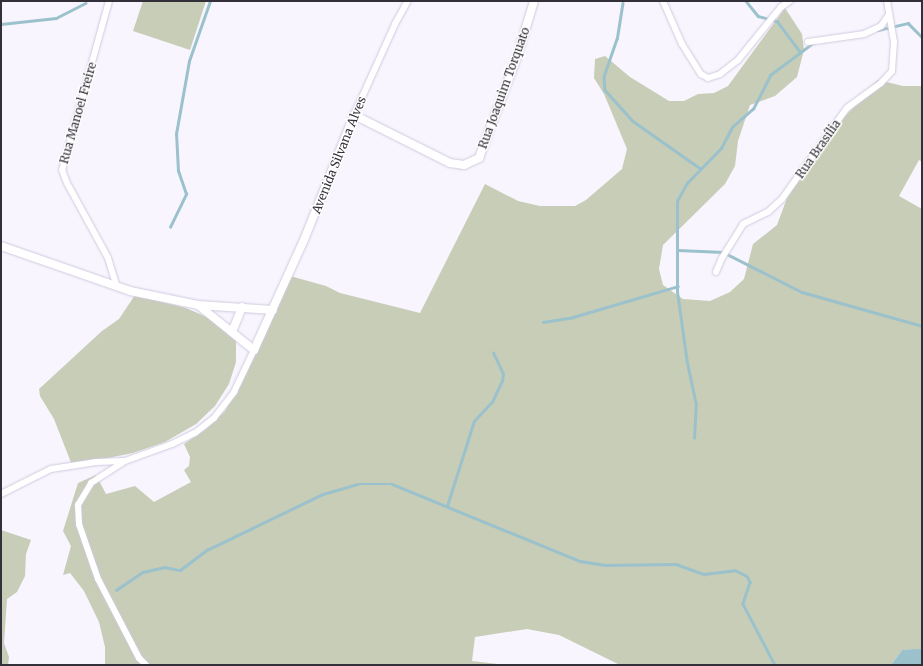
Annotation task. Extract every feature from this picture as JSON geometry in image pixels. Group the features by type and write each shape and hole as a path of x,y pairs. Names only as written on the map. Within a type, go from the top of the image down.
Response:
{"street":[{"name":"Rua Manoel Freire","path":"109,1 62,170 67,183 108,258 117,286"},
{"name":"Avenida Silvana Alves","path":"254,350 273,310 354,115 395,24 408,1"},
{"name":"Rua Joaquim Torquato","path":"354,115 450,163 464,165 472,164 479,158 494,120 534,1"},
{"path":"663,1 682,44 701,74 708,78 720,74 738,60 781,6 790,1"},
{"name":"Rua Brasília","path":"716,272 722,258 743,224 768,212 782,200 848,108 881,83 892,71 894,42 888,16 887,1"},
{"path":"808,42 864,34 881,26 888,16"},
{"path":"1,246 130,291 198,305 273,310"},
{"path":"146,665 135,652 98,579 79,524 78,505 91,483 125,461 172,444 195,433 214,418 234,392 254,350 198,305"},
{"path":"232,332 242,307"},
{"path":"1,494 51,469 96,462 125,461"}],"green space":[{"path":"143,1 206,1 190,50 133,31"},
{"path":"785,8 802,34 804,50 797,77 775,96 750,105 738,141 735,166 725,184 663,245 659,269 663,285 683,299 710,301 730,292 744,279 753,244 777,225 787,198 837,124 853,108 858,98 878,80 903,86 922,86 922,162 919,160 899,196 922,209 922,649 902,650 891,665 620,665 559,635 527,629 475,637 472,661 506,665 105,665 105,647 99,622 84,591 70,573 63,575 71,546 63,531 78,483 96,475 106,494 135,486 154,502 191,482 184,470 189,466 190,457 184,444 206,429 225,411 245,376 290,276 326,286 340,293 420,313 485,184 518,201 540,206 575,206 586,200 622,169 627,149 604,94 594,78 595,59 605,56 630,77 669,101 684,101 698,94 714,93 728,86"},
{"path":"135,295 186,308 227,326 236,340 236,362 229,384 215,406 196,424 165,442 133,453 72,465 54,419 40,396 39,389 102,331 119,319"},
{"path":"1,530 31,540 26,554 25,576 17,592 7,599 4,643 9,657 8,665 1,665"}],"water":[{"path":"922,649 922,665 891,665 902,650"}],"waterway":[{"path":"170,227 186,194 178,171 176,134 189,61 210,1"},
{"path":"746,1 758,16 777,21 800,51"},
{"path":"1,24 56,18 85,3"},
{"path":"623,3 617,39 604,76 605,90 633,121 701,169"},
{"path":"878,30 908,23 922,37"},
{"path":"694,438 696,405 687,363 677,292 677,201 687,183 721,148 732,127 753,109 770,75 813,43"},
{"path":"678,250 723,252 802,292 922,326"},
{"path":"543,322 573,317 678,286"},
{"path":"447,506 474,421 492,402 502,381 503,374 493,353"},
{"path":"116,590 143,572 164,567 180,570 207,550 323,494 358,484 392,484 580,561 605,565 676,564 704,574 735,570 747,576 750,582 743,604 775,665"}]}
